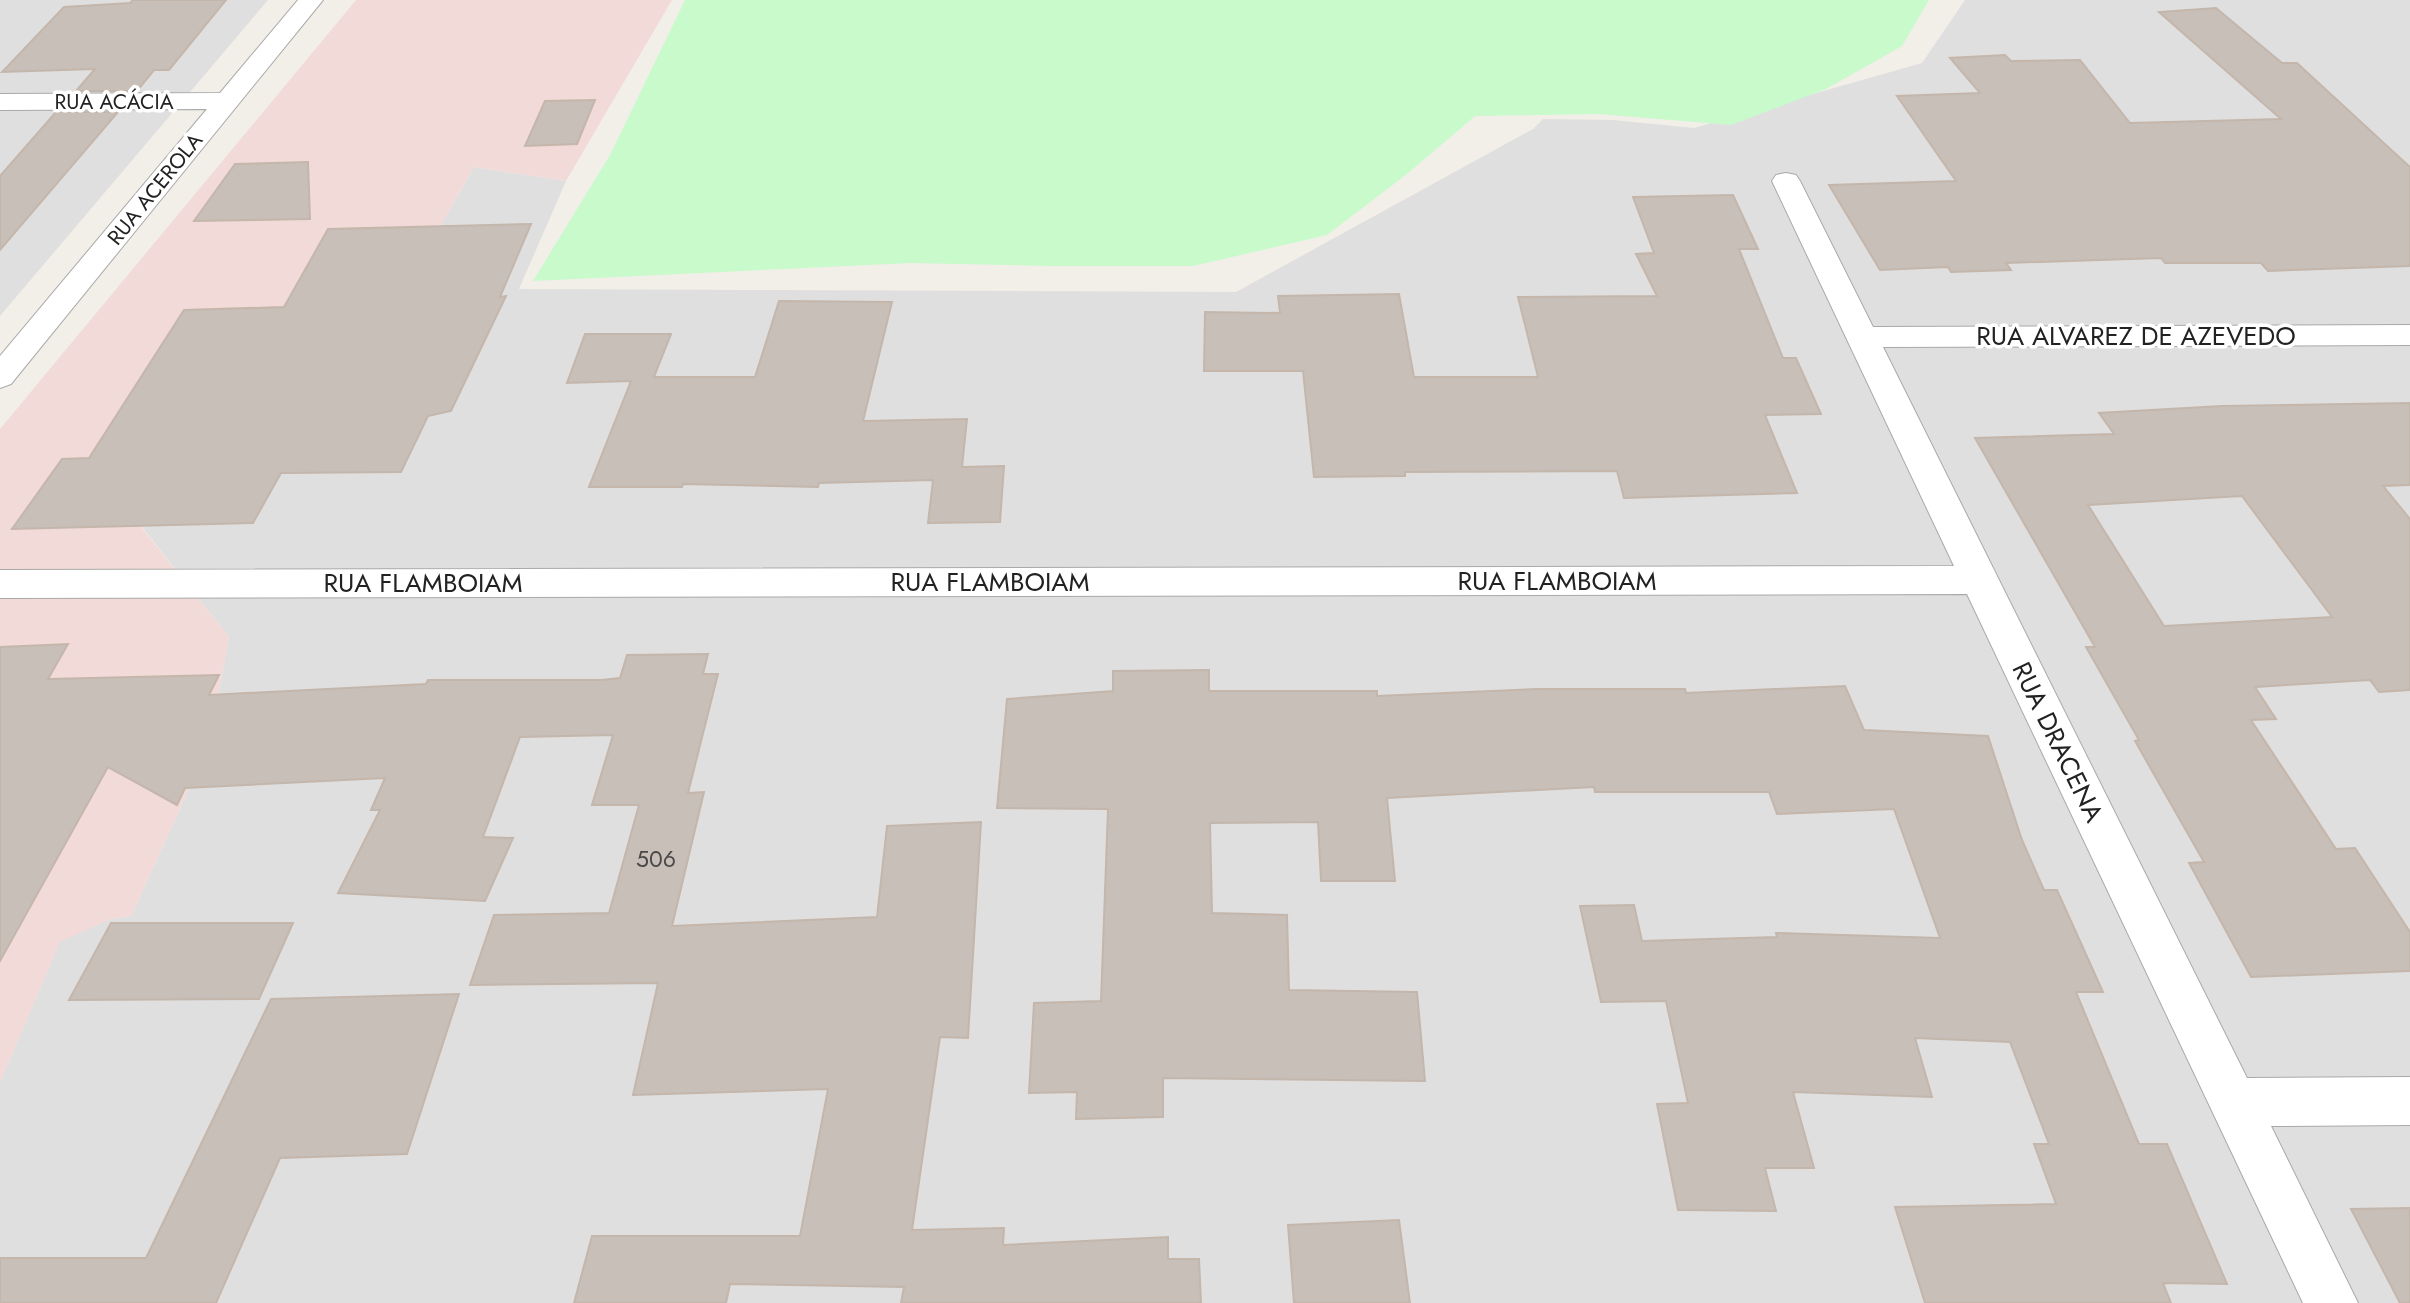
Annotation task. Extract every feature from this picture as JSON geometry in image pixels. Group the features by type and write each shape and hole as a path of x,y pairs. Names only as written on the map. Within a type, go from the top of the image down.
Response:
{"street":[{"name":"RUA ACEROLA","path":"0,377 311,0"},
{"name":"RUA ACÁCIA","path":"0,102 227,102"},
{"name":"RUA DRACENA","path":"1786,181 2331,1303"},
{"name":"RUA ALVAREZ DE AZEVEDO","path":"1862,337 2410,335"},
{"name":"RUA FLAMBOIAM","path":"0,584 1979,580"},
{"path":"2233,1102 2410,1101"}],"shaded area":[{"path":"0,0 268,0 0,316"},
{"path":"356,0 672,0 566,181 474,167 407,285 138,523 229,637 209,745 131,916 110,919 60,942 0,1082 0,429"},
{"path":"1965,0 2410,0 2410,1303 0,1303 0,1082 60,941 110,919 131,916 209,745 229,637 138,522 407,285 474,167 566,181 519,289 1236,292 1533,129 1543,119 1613,120 1694,128 1922,63"}],"green space":[{"path":"685,0 1929,0 1902,46 1826,89 1731,125 1599,114 1475,116 1407,174 1327,235 1193,266 911,263 533,281 610,155"}],"building":[{"path":"133,0 226,0 169,70 154,70 137,91 76,91 95,69 2,72 64,7 130,3"},
{"path":"2216,8 2282,63 2297,63 2410,167 2410,266 2268,271 2261,263 2165,263 2161,258 2006,263 2011,270 1951,272 1948,267 1880,270 1829,185 1956,181 1897,96 1980,93 1950,58 2005,55 2011,61 2080,60 2130,123 2281,119 2159,12"},
{"path":"595,100 577,144 525,146 545,101"},
{"path":"56,112 118,112 0,250 0,176"},
{"path":"308,162 310,219 194,221 235,164"},
{"path":"1733,195 1758,249 1739,249 1783,358 1796,358 1821,414 1765,415 1797,493 1624,498 1617,471 1405,472 1405,476 1314,477 1303,371 1204,371 1205,312 1280,313 1278,296 1399,294 1414,377 1538,377 1518,297 1657,296 1636,254 1654,253 1633,197"},
{"path":"531,224 500,297 506,296 451,411 428,416 401,472 281,473 253,523 12,529 62,459 89,458 184,310 284,307 328,229"},
{"path":"779,301 892,302 863,421 967,419 962,467 1004,466 1000,522 928,523 933,480 819,483 818,487 683,484 682,487 589,487 631,381 567,383 585,334 671,334 654,377 755,377"},
{"path":"2410,403 2410,485 2383,486 2410,519 2410,690 2379,692 2370,680 2255,687 2276,719 2251,720 2336,849 2355,848 2410,932 2410,971 2251,977 2189,863 2204,862 2135,741 2139,740 2086,647 2095,647 1975,438 2114,434 2099,413 2222,406","holes":["2242,496 2332,617 2164,626 2088,505"]},
{"path":"68,644 48,679 219,675 209,695 426,684 428,680 601,680 620,678 627,655 708,654 703,674 718,674 688,793 704,792 672,926 877,917 887,826 981,822 968,1038 940,1037 912,1230 1004,1228 1003,1245 1168,1237 1168,1259 1199,1259 1201,1303 901,1303 904,1287 730,1284 726,1303 574,1303 592,1236 800,1236 828,1089 633,1095 658,983 470,985 494,915 609,913 639,805 592,805 613,735 520,737 483,837 513,838 485,901 338,893 380,810 371,810 385,778 185,788 177,805 108,767 0,961 0,647"},
{"path":"1209,670 1209,691 1377,691 1377,696 1538,689 1685,689 1686,693 1845,686 1864,730 1988,736 2022,840 2044,890 2057,890 2103,992 2076,992 2139,1144 2167,1144 2227,1284 2163,1283 2171,1303 1925,1303 1895,1207 2056,1204 2034,1144 2049,1144 2010,1042 1915,1038 1932,1097 1793,1092 1814,1168 1765,1168 1776,1211 1678,1210 1657,1104 1688,1103 1666,1001 1601,1002 1580,906 1634,905 1642,941 1777,937 1776,933 1940,938 1894,809 1777,814 1769,792 1595,792 1594,787 1387,798 1395,881 1321,881 1318,822 1210,823 1212,913 1287,915 1289,990 1417,992 1425,1081 1163,1078 1163,1117 1076,1119 1077,1092 1029,1093 1034,1003 1101,1001 1108,809 997,808 1007,699 1113,691 1113,671"},
{"path":"111,923 293,923 259,999 69,1000"},
{"path":"459,994 407,1154 280,1158 216,1303 0,1303 0,1258 146,1258 271,999"},
{"path":"2410,1208 2410,1303 2400,1303 2351,1209"},
{"path":"1399,1220 1410,1303 1294,1303 1288,1225"}]}
